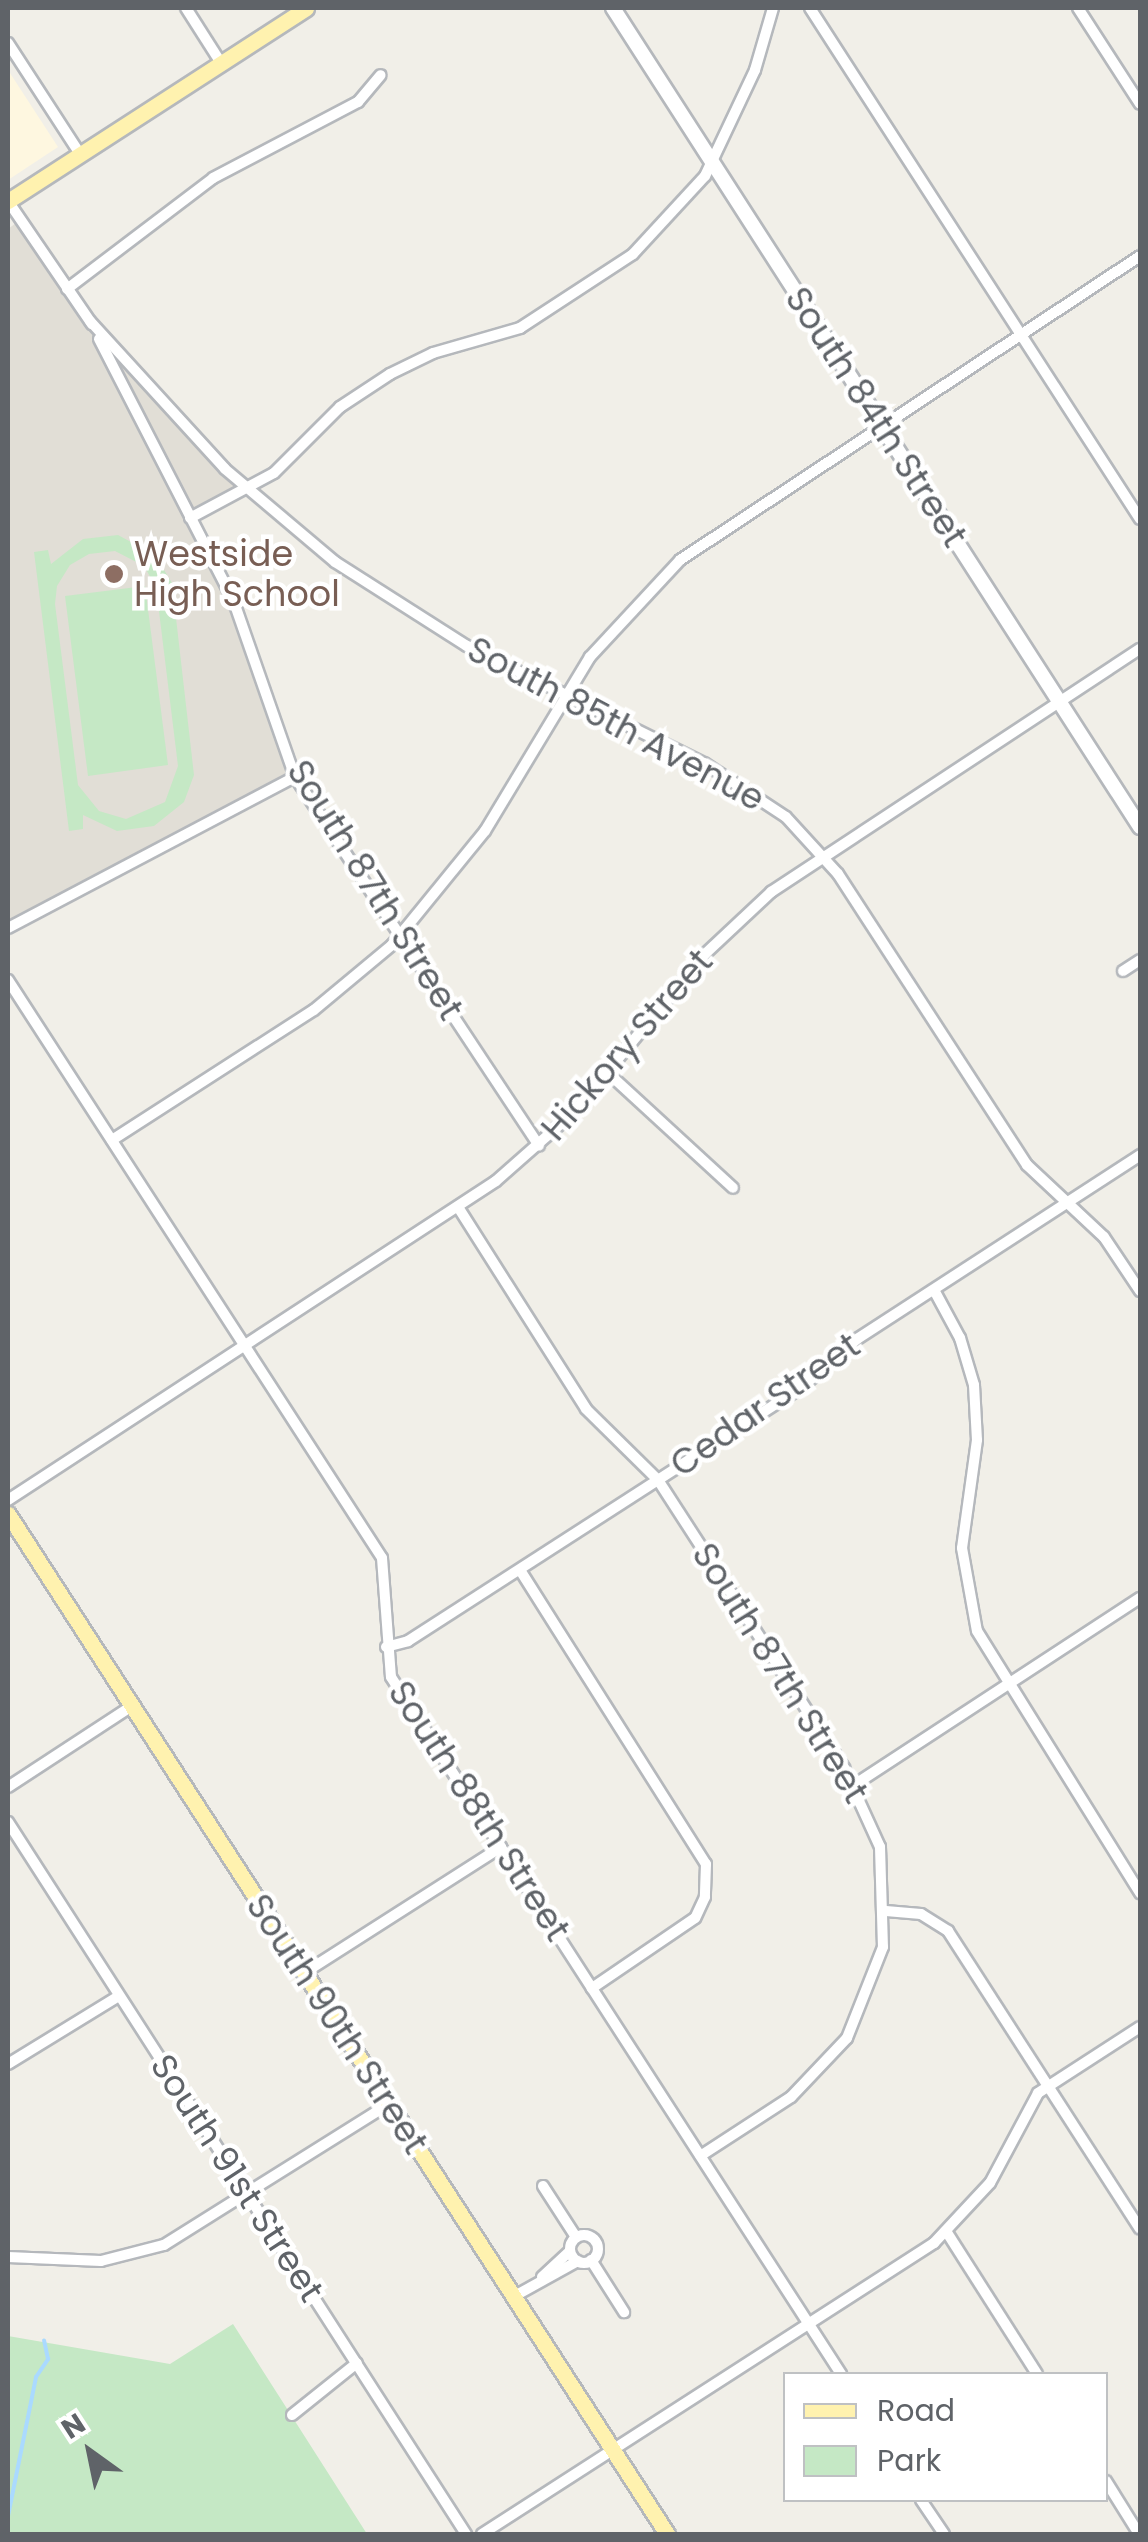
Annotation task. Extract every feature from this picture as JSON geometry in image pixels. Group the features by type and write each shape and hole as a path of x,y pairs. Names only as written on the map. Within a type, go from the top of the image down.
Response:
{"main road":[{"path":"8,201 306,8"},
{"name":"South 84th Street","path":"612,8 1140,827"},
{"name":"South 90th Street","path":"8,1514 667,2534"}],"street":[{"path":"186,8 220,63"},
{"path":"190,518 283,465 340,407 390,374 433,353 520,328 597,283 668,220 712,162 755,70 773,8"},
{"path":"810,8 1140,519"},
{"path":"1078,8 1140,104"},
{"path":"8,43 80,154"},
{"path":"68,289 214,178 358,102 380,75"},
{"name":"South 87th Street","path":"8,201 90,321 234,602 295,776 539,1146"},
{"path":"112,1140 314,1010 401,934 485,831 565,695 614,626 680,560 1140,256"},
{"name":"South 85th Avenue","path":"90,321 246,488 385,596 565,695 741,782 823,856 1026,1164 1104,1237 1140,1291"},
{"name":"Hickory Street","path":"8,1500 458,1207 539,1146 730,928 823,856 1140,649"},
{"path":"8,928 295,776"},
{"path":"1124,971 1140,960"},
{"name":"South 88th Street","path":"8,980 382,1558 391,1677 840,2372"},
{"path":"607,1072 733,1188"},
{"name":"Cedar Street","path":"386,1647 408,1642 802,1388 857,1339 1140,1155"},
{"name":"South 87th Street","path":"458,1207 586,1409 658,1480 854,1785 880,1847 886,1911 872,1983 837,2052 791,2097 700,2156"},
{"path":"934,1290 960,1338 974,1384 978,1440 963,1526 963,1572 978,1631 1006,1685 1140,1893"},
{"path":"520,1570 702,1853 705,1897 680,1932 592,1988"},
{"path":"854,1785 1140,1598"},
{"path":"8,1787 132,1706"},
{"name":"South 91st Street","path":"8,1822 466,2534"},
{"path":"304,1973 501,1847"},
{"path":"886,1911 922,1914 948,1931 1140,2229"},
{"path":"8,2064 119,1996"},
{"path":"482,2534 946,2232 990,2183 1032,2100 1140,2027"},
{"path":"8,2257 101,2261 177,2239 389,2104"},
{"path":"543,2186 576,2237 574,2256"},
{"path":"946,2232 1037,2372"},
{"path":"576,2237 595,2241 590,2260"},
{"path":"513,2297 574,2256 590,2260 624,2312"},
{"path":"292,2415 356,2364"},
{"path":"1108,2484 1140,2534"},
{"path":"922,2502 944,2534"}],"shaded area":[{"path":"8,70 58,147 8,180"},
{"name":"Westside High School","path":"20,220 90,321 246,489 191,519 226,585 295,777 8,928 8,229"}],"green space":[{"path":"118,535 155,555 172,583 194,775 184,802 154,826 117,831 83,815 83,829 69,831 34,552 48,550 51,564 83,539","holes":["115,551 144,566 156,587 178,766 165,802 126,819 99,811 78,785 55,604 57,586 70,565 89,554"]},
{"path":"145,586 168,765 88,776 65,596"},
{"path":"233,2324 367,2534 8,2534 8,2336 170,2364"}],"waterway":[{"path":"8,2516 36,2377 48,2359 44,2340"}],"place":[{"name":"Westside High School","path":"114,574"}]}
